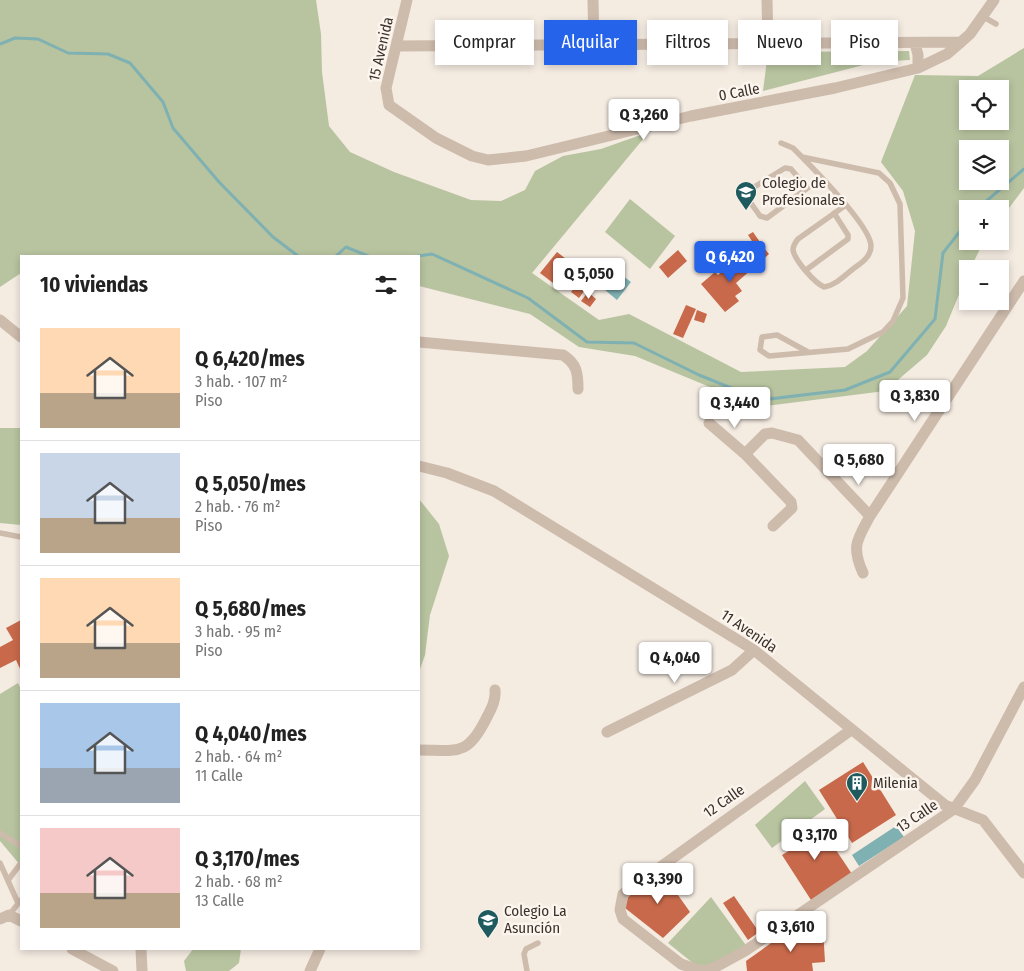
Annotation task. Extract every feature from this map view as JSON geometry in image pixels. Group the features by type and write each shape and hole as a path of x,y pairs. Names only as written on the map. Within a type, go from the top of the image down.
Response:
{"street":[{"name":"15 Avenida","path":"389,105 386,88 407,0"},
{"path":"594,0 594,20"},
{"path":"767,0 767,20"},
{"name":"0 Calle","path":"389,105 455,149 488,160 526,156 691,116 835,88 922,67 948,54 961,42 994,0"},
{"path":"821,44 961,42"},
{"path":"919,43 918,56 922,67"},
{"path":"637,46 738,45"},
{"path":"397,46 544,46"},
{"path":"863,573 855,555 860,536 870,516 1024,281"},
{"path":"0,320 20,336"},
{"path":"420,342 563,355 572,361 578,370 578,388"},
{"path":"709,423 745,454 791,502 792,508 773,526"},
{"path":"745,454 765,434 772,433 798,440 870,516"},
{"name":"11 Avenida","path":"420,466 447,473 494,491 754,650 945,805 983,820 1024,874"},
{"path":"607,732 732,670 754,650"},
{"name":"13 Calle","path":"701,971 712,969 745,951 954,809 975,780 1024,686"},
{"path":"420,750 458,750 466,747 478,735 494,704 495,690"},
{"name":"12 Calle","path":"701,971 681,964 623,919 620,902 623,894 851,730"},
{"path":"5,917 20,921"},
{"path":"74,950 113,971"},
{"path":"141,950 142,971"},
{"path":"310,971 320,950"}],"lane":[{"path":"982,16 996,24"},
{"path":"781,144 793,148 802,157 846,205 869,238 871,247 867,258 832,286 824,287 817,284 806,270 794,253 793,246 798,239 846,205"},
{"path":"802,157 879,173 890,183 900,204 903,298 892,321 883,332 848,349 769,356 760,350 760,343 762,337 777,335 808,352"},
{"path":"806,188 791,169 785,168 752,189 748,199 760,216 767,218 821,178"},
{"path":"806,270 848,240 848,235 834,213"},
{"path":"0,533 20,537"},
{"path":"0,833 20,845"},
{"path":"0,863 20,901 5,917"},
{"path":"9,879 20,864"},
{"path":"528,971 524,954 526,949 538,943"}],"green space":[{"path":"0,0 316,0 329,126 350,152 394,172 471,200 501,201 525,190 535,171 563,156 601,149 649,132 532,273 599,320 629,314 741,372 845,367 867,351 907,306 915,231 903,191 881,162 915,75 978,76 1024,48 1024,188 1009,208 1009,200 959,200 959,250 980,250 974,260 959,260 959,294 946,326 927,355 885,391 758,407 635,356 579,347 530,314 420,286 420,255 20,255 20,274 0,287"},
{"path":"898,51 909,51 910,60 898,61"},
{"path":"821,52 831,52 831,65 863,65 763,91 766,65 821,65"},
{"path":"630,199 675,236 650,269 605,232"},
{"path":"0,428 20,428 20,525 0,523"},
{"path":"420,500 439,524 449,556 430,615 425,655 420,669"},
{"path":"18,683 20,687 20,865 0,841 0,694"},
{"path":"805,781 825,809 772,848 755,825"},
{"path":"711,897 748,948 712,967 694,964 668,943"},
{"path":"192,950 241,950 239,963 229,971 186,971 184,961"}],"water":[{"path":"601,259 631,282 617,300 587,275"},
{"path":"896,826 904,837 859,866 852,855"}],"building":[{"path":"753,232 762,245 757,249 748,235"},
{"path":"764,248 769,254 736,283 742,291 735,296 739,301 725,312 701,284 715,272 718,275 725,269 731,276"},
{"path":"678,250 687,261 668,278 659,267"},
{"path":"557,252 574,265 557,286 540,273"},
{"path":"577,284 585,290 579,298 571,292"},
{"path":"588,292 596,299 590,307 581,301"},
{"path":"686,305 696,309 683,338 673,334"},
{"path":"697,310 707,314 704,323 694,320"},
{"path":"20,621 20,669 16,660 0,668 0,647 13,640 6,628"},
{"name":"Milenia","path":"863,762 896,815 852,843 819,790"},
{"path":"816,820 852,874 811,900 782,855 792,849 787,840"},
{"path":"661,871 690,912 663,938 625,908 628,897"},
{"path":"734,896 759,932 748,940 723,903"},
{"path":"823,928 825,962 812,963 813,971 747,971 746,961 788,931"}],"waterway":[{"path":"0,44 15,38 38,39 68,53 108,54 130,63 163,102 173,128 219,182 273,237 297,255"},
{"path":"988,200 1024,169"},
{"path":"420,256 432,254 528,298 587,342 634,343 699,375 761,400 845,390 890,372 935,319 943,253 959,233"},
{"path":"337,255 346,247 366,255"}],"place":[{"name":"Colegio de Profesionales","path":"746,211"},
{"name":"Milenia","path":"857,802"},
{"name":"Colegio La Asunción","path":"488,939"}]}
